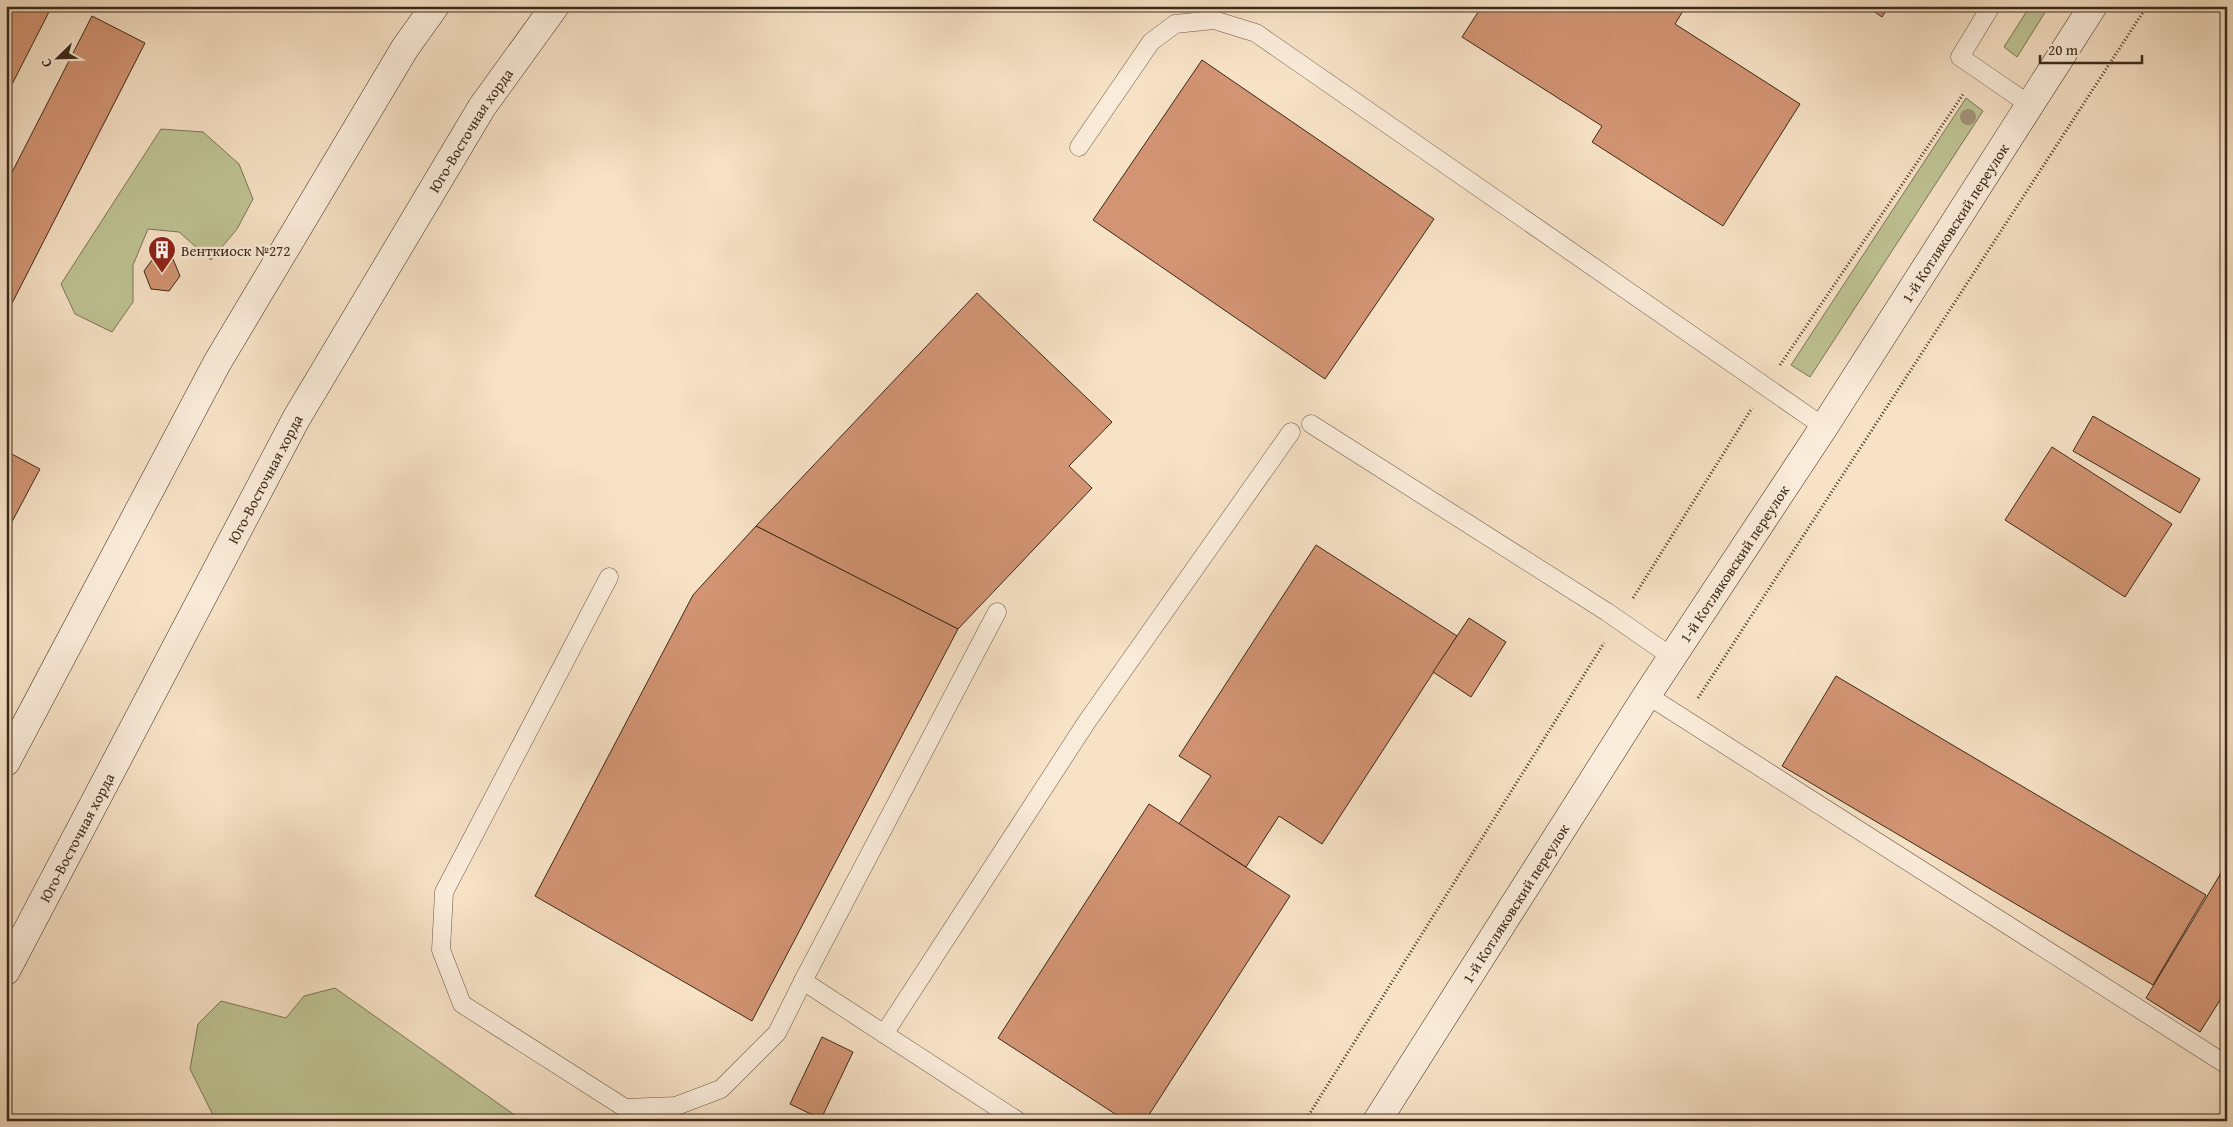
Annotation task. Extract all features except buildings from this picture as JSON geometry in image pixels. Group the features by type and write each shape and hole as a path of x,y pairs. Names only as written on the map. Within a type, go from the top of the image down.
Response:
{"main road":[{"path":"6,762 217,363 405,48 435,6"},
{"name":"Юго-Восточная хорда","path":"6,971 296,420 482,107 555,6"},
{"name":"1-й Котляковский переулок","path":"1377,1121 1672,656 1824,427 2093,6"}],"lane":[{"path":"1991,6 1960,57 2030,104"},
{"path":"1079,147 1151,42 1175,24 1214,20 1256,33 1824,427"},
{"path":"1311,424 1619,620 1672,656"},
{"path":"884,1034 1086,723 1291,432"},
{"path":"609,577 444,892 441,950 462,1004 625,1108 676,1106 720,1089 777,1033 997,612"},
{"path":"1647,695 2227,1066"},
{"path":"803,981 1018,1121"}],"path":[{"path":"1684,720 2147,6"},
{"path":"1305,1121 1766,386 1979,71"}],"green space":[{"path":"2030,6 2049,6 2017,57 2004,47"},
{"path":"1966,98 1983,111 1810,377 1791,365"},
{"path":"161,129 203,132 239,164 253,199 237,229 211,260 179,232 148,229 133,265 133,302 112,332 75,314 61,284"},
{"path":"335,988 523,1121 216,1121 190,1069 198,1024 221,1001 286,1018 304,996"}],"place":[{"name":"Венткиоск №272","path":"162,274"}]}
